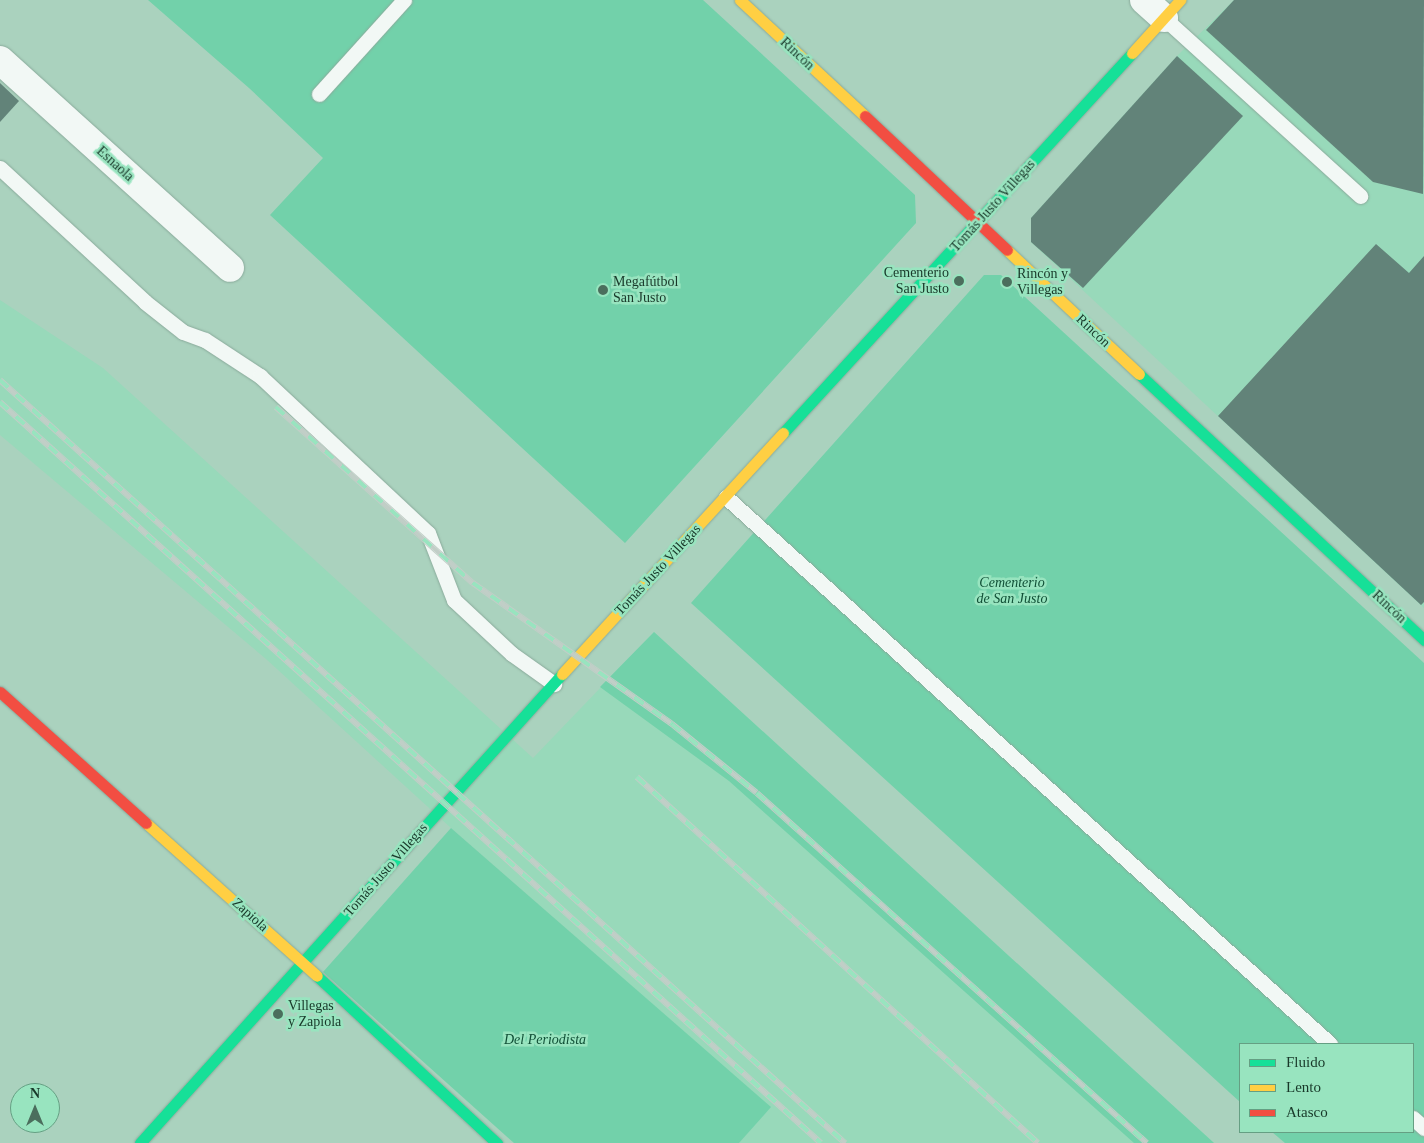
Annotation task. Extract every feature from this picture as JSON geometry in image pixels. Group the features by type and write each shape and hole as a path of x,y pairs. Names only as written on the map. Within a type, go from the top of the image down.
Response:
{"street":[{"name":"Rincón","path":"740,0 1424,640"},
{"name":"Tomás Justo Villegas","path":"140,1143 303,963 444,803 978,223 1162,6"},
{"name":"Esnaola","path":"0,60 230,268"},
{"name":"Zapiola","path":"0,692 303,963 497,1143"}],"lane":[{"path":"319,94 404,0"},
{"path":"1162,6 1360,196"},
{"path":"0,168 145,302 183,332 205,340 260,376 428,533 454,600 512,654 554,684"},
{"path":"726,497 1329,1043"},
{"path":"1414,1119 1424,1128"}],"shaded area":[{"path":"1234,0 1424,0 1424,608 1031,242 1031,218 1177,56"},
{"path":"0,300 103,368 533,758 654,632 1214,1143 739,1143 770,1107 451,828 266,659 0,435"}],"green space":[{"name":"Megafútbol San Justo","path":"148,0 703,0 915,195 916,223 625,543 270,215 323,158 249,88"},
{"name":"Cementerio de San Justo","path":"984,275 1001,275 1424,663 1424,1143 1285,1143 1273,1133 1414,1133 1414,1043 1239,1043 1239,1101 691,603"},
{"path":"654,632 1214,1143 1134,1143 729,781 600,687"},
{"name":"Del Periodista","path":"451,828 771,1107 739,1143 514,1143 323,972"}],"building":[{"path":"1234,0 1424,0 1423,194 1373,182 1206,30"},
{"path":"1177,56 1243,116 1083,288 1031,242 1031,218"},
{"path":"0,83 19,101 0,122"},
{"path":"1376,244 1409,273 1424,256 1424,602 1421,605 1218,416"}],"railway":[{"path":"0,380 845,1143"},
{"path":"0,402 821,1143"},
{"path":"276,407 473,583 672,724 757,793 1147,1143"},
{"path":"637,777 1038,1143"}],"traffic: fast":[{"path":"783,433 1132,53"},
{"path":"1139,374 1424,640"},
{"path":"140,1143 562,674"},
{"path":"317,976 497,1143"}],"traffic: slow":[{"path":"740,0 865,116"},
{"path":"1132,53 1180,0"},
{"path":"1007,250 1139,374"},
{"path":"562,674 783,433"},
{"path":"146,823 317,976"}],"traffic: jam":[{"path":"865,116 1007,250"},
{"path":"0,692 146,823"}],"place":[{"name":"Cementerio San Justo","path":"959,281"},
{"name":"Rincón y Villegas","path":"1007,282"},
{"name":"Megafútbol San Justo","path":"603,290"},
{"name":"Villegas y Zapiola","path":"278,1014"}]}
